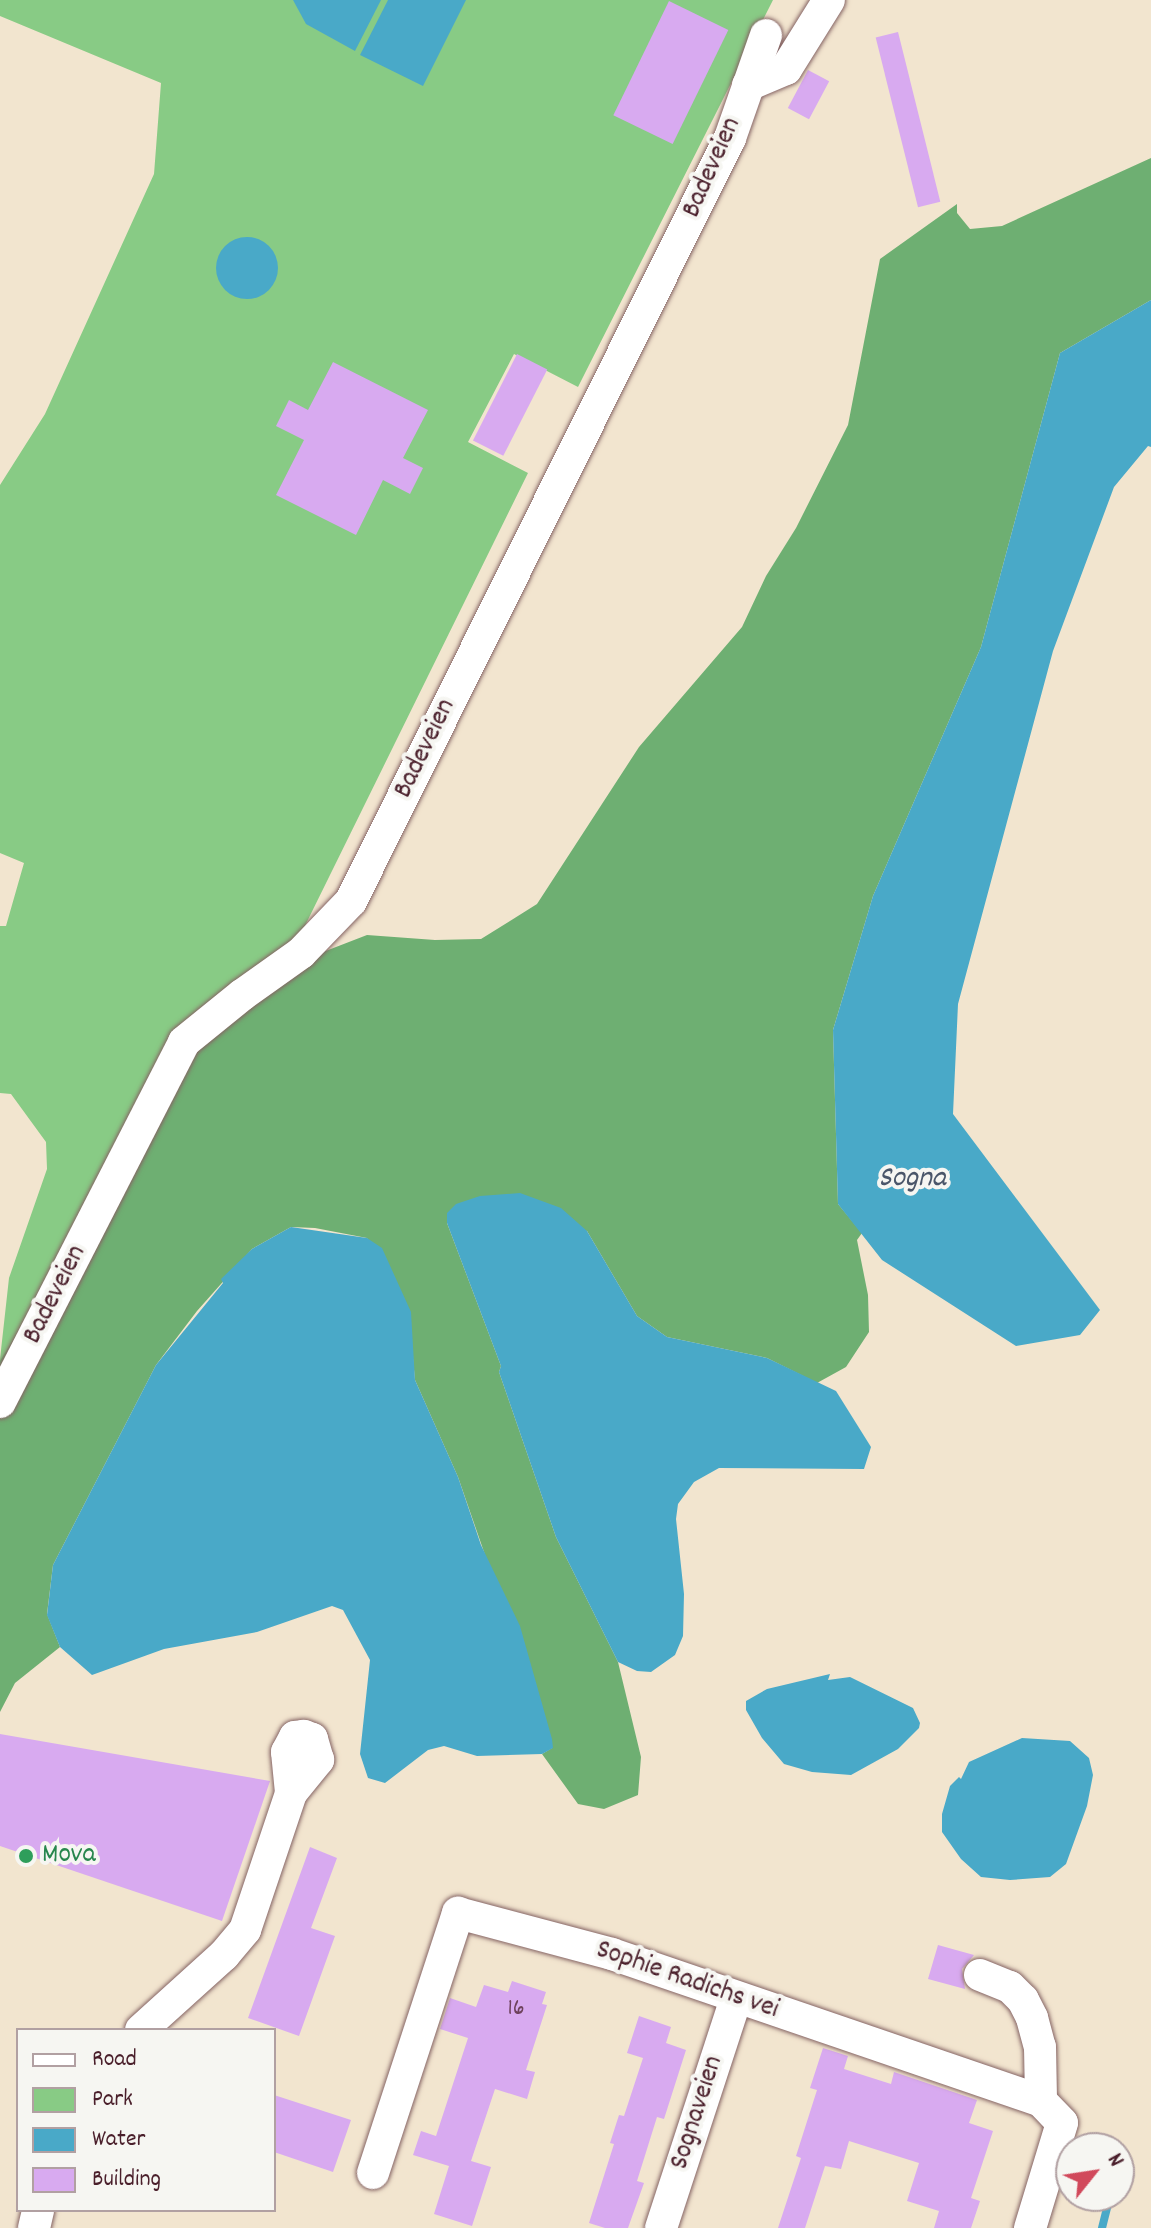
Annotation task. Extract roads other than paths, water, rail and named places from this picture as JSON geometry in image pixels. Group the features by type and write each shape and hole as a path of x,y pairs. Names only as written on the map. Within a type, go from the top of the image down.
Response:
{"street":[{"path":"748,85 786,69 829,0"},
{"name":"Badeveien","path":"0,1402 184,1042 301,953 351,901 723,153 766,35"},
{"path":"143,2028 224,1955 245,1930 291,1793"},
{"name":"Sophie Radichs vei","path":"373,2173 458,1913 612,1954 1041,2101"},
{"path":"980,1975 1010,1987 1023,2000 1040,2047 1041,2101 1062,2123 1030,2228"},
{"name":"Sognaveien","path":"661,2228 736,1998"}],"water":[{"path":"293,0 381,0 355,51 306,24"},
{"path":"388,0 466,0 423,86 360,55"},
{"path":"247,237 259,239 269,246 276,256 276,280 269,290 259,297 247,299 235,297 225,290 218,280 216,268 218,256 225,246 235,239"},
{"name":"Sogna","path":"1151,300 1151,447 1148,446 1114,487 1053,651 958,1004 953,1114 1100,1310 1080,1335 1016,1346 882,1260 838,1204 833,1030 873,896 981,647 1060,353"},
{"path":"520,1193 561,1208 587,1231 637,1316 667,1337 767,1358 836,1391 871,1447 864,1469 719,1468 694,1482 678,1504 676,1519 684,1594 683,1636 675,1655 651,1672 637,1671 618,1662 556,1537 499,1372 501,1366 447,1223 447,1213 456,1204 480,1196"},
{"path":"291,1227 367,1238 382,1248 411,1312 415,1380 458,1477 481,1545 520,1626 552,1739 553,1748 542,1754 477,1756 444,1746 428,1750 385,1783 368,1778 360,1754 370,1660 343,1610 332,1606 257,1632 164,1649 92,1675 60,1647 47,1615 53,1565 156,1365 223,1283 221,1279 252,1249"},
{"path":"830,1674 828,1680 850,1677 913,1708 919,1728 898,1749 851,1775 812,1772 784,1764 762,1738 746,1710 746,1701 767,1689"},
{"path":"1022,1738 1070,1741 1089,1758 1093,1775 1087,1806 1066,1864 1050,1877 1010,1880 981,1877 961,1859 942,1832 942,1814 950,1786 959,1777 961,1779 969,1762"}],"waterway":[{"path":"1102,2228 1106,2212"}],"place":[{"name":"Mova","path":"26,1856"}]}
